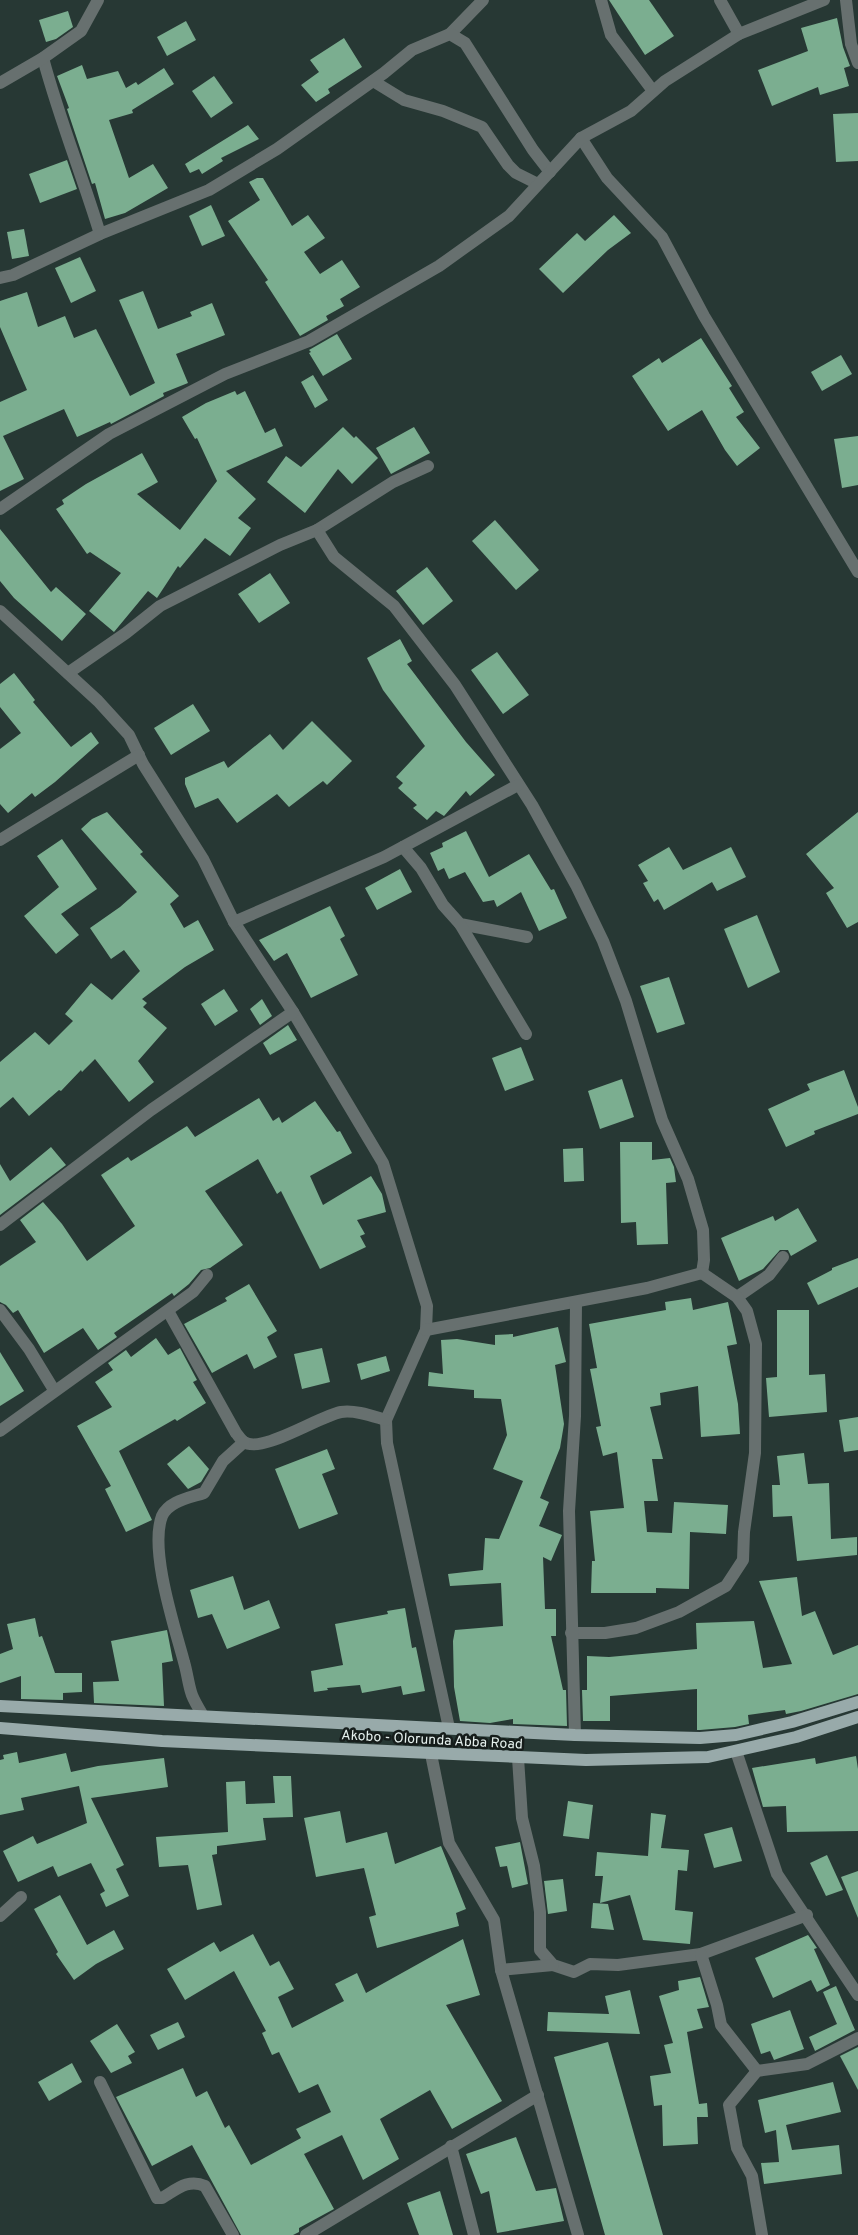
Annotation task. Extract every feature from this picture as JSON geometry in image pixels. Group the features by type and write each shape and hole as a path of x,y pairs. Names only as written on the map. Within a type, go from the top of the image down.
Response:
{"main road":[{"name":"Akobo - Olorunda Abba Road","path":"0,1706 575,1735 700,1738 736,1735 792,1722 858,1702"},
{"name":"Akobo - Olorunda Abba Road","path":"0,1728 162,1741 586,1760 689,1757 736,1751 796,1737 858,1717"}],"street":[{"path":"0,83 43,58 81,31 98,0"},
{"path":"0,278 13,275 100,234 210,190 269,154 373,81 412,50 450,34 483,0"},
{"path":"602,0 610,35 653,91"},
{"path":"720,0 739,34"},
{"path":"0,509 109,434 224,374 309,341 439,266 509,216 581,138 631,111 665,82 739,34 824,0"},
{"path":"846,0 852,44 858,63"},
{"path":"450,34 465,43 533,150 550,172"},
{"path":"43,58 56,104 85,185 100,234"},
{"path":"373,81 404,100 443,111 482,127 508,165 516,173 538,184"},
{"path":"581,138 607,178 662,237 704,316 858,572"},
{"path":"68,674 160,606 280,545 317,530 393,482 428,466"},
{"path":"317,530 334,557 394,606 455,685 518,785 576,885 603,941 626,1001 662,1120 688,1179 702,1230 704,1260 702,1273"},
{"path":"0,611 98,701 129,735 139,755 203,859 234,922 293,1012 383,1163 427,1306 426,1330 386,1420 387,1443 449,1728"},
{"path":"0,840 139,755"},
{"path":"234,922 288,901 403,847 518,785"},
{"path":"403,847 421,868 443,905 460,924 526,1034"},
{"path":"460,924 527,936"},
{"path":"0,1225 151,1110 293,1012"},
{"path":"737,1297 769,1275 783,1257"},
{"path":"426,1330 647,1288 702,1273 737,1297 747,1311 756,1344 755,1453 744,1532 743,1560 726,1586 679,1612 636,1628 605,1632 571,1633"},
{"path":"0,1431 54,1390 194,1292 207,1275"},
{"path":"575,1735 569,1511 575,1416 576,1302"},
{"path":"0,1310 30,1349 54,1390"},
{"path":"168,1311 236,1433 244,1442 255,1444 277,1439 314,1421 342,1412 356,1412 386,1420"},
{"path":"203,1716 191,1693 166,1591 159,1548 159,1531 162,1515 171,1504 204,1493 223,1460 244,1442"},
{"path":"736,1751 778,1874 858,1995"},
{"path":"431,1754 449,1842 494,1920 501,1970 578,2235"},
{"path":"518,1758 522,1818 534,1866 540,1912 540,1950 553,1965"},
{"path":"0,1916 21,1897"},
{"path":"501,1970 553,1965 574,1972 590,1964 618,1965 701,1954 807,1916"},
{"path":"701,1954 717,2005 721,2025 757,2071"},
{"path":"762,2235 752,2176 737,2148 730,2105 757,2071 807,2064 858,2038"},
{"path":"100,2082 157,2198 162,2198 188,2183 198,2183 205,2186 233,2235"},
{"path":"306,2235 538,2095"},
{"path":"451,2146 474,2235"}],"building":[{"path":"609,0 649,0 674,36 645,55"},
{"path":"68,11 73,27 56,39 46,42 39,20"},
{"path":"837,18 843,47 850,66 844,68 849,86 820,95 818,87 772,106 758,70 808,51 801,28"},
{"path":"186,21 196,40 167,56 157,37"},
{"path":"344,38 362,67 328,89 330,93 316,102 301,85 319,72 310,60"},
{"path":"82,65 87,79 118,71 126,88 136,82 138,85 164,68 174,84 132,110 133,113 109,120 129,178 153,164 168,188 125,213 105,219 95,183 92,184 67,109 69,108 57,76"},
{"path":"214,76 233,103 211,118 192,91"},
{"path":"858,113 858,161 836,162 833,114"},
{"path":"248,125 259,139 221,158 223,161 202,174 199,169 190,173 185,164"},
{"path":"67,160 77,189 40,203 29,174"},
{"path":"257,178 263,178 292,226 308,215 325,238 304,252 320,274 342,260 360,287 340,299 344,306 326,316 328,320 300,336 265,282 268,280 228,221 260,200 249,182"},
{"path":"211,205 225,236 202,246 189,216"},
{"path":"614,215 631,233 608,250 563,293 539,269 577,233 585,241"},
{"path":"24,229 29,256 12,259 7,232"},
{"path":"80,257 96,291 71,303 55,268"},
{"path":"143,291 158,329 192,316 190,312 212,303 225,335 176,354 188,383 163,393 164,396 111,424 110,422 77,437 64,409 3,436 24,479 0,491 0,402 27,390 0,327 0,301 27,292 38,327 65,316 74,338 96,329 130,396 155,383 119,300"},
{"path":"337,334 352,359 323,376 309,350"},
{"path":"701,338 732,386 729,388 744,412 736,417 760,448 737,466 725,450 702,410 668,431 632,376 659,358 662,363"},
{"path":"841,355 852,374 822,391 811,372"},
{"path":"313,375 328,400 315,408 301,382"},
{"path":"235,391 237,395 245,391 265,433 275,428 283,446 226,471 256,499 238,518 251,528 230,556 205,538 180,568 178,566 157,598 148,591 114,632 89,611 121,573 90,552 87,554 56,509 64,504 62,500 86,484 142,453 158,482 137,494 180,530 217,481 197,438 195,439 182,417 206,403"},
{"path":"343,427 354,438 356,436 378,458 352,484 338,469 305,513 267,482 286,456 301,467"},
{"path":"414,427 430,453 391,474 376,448"},
{"path":"858,436 858,485 842,488 834,439"},
{"path":"495,520 539,570 516,590 472,541"},
{"path":"0,529 51,592 56,587 86,614 62,641 14,598 0,581"},
{"path":"427,567 453,601 423,625 396,591"},
{"path":"270,573 290,603 259,623 238,594"},
{"path":"400,639 412,661 407,664 466,742 495,775 470,796 466,791 444,816 436,811 427,820 413,808 417,805 398,788 403,783 396,777 425,746 383,690 367,658"},
{"path":"497,652 529,695 503,714 471,670"},
{"path":"14,673 35,700 33,702 71,747 91,732 99,743 55,782 35,797 32,793 8,813 0,804 0,749 21,733 0,707 0,684"},
{"path":"193,704 210,731 171,755 154,728"},
{"path":"312,721 352,761 327,785 323,781 289,807 277,794 237,823 218,798 195,808 185,784 185,778 224,761 228,768 270,734 283,750"},
{"path":"107,812 143,852 140,854 179,896 170,904 184,928 198,920 214,950 185,967 142,999 147,1003 143,1007 167,1028 138,1061 154,1082 129,1102 95,1059 82,1072 81,1070 61,1091 59,1090 29,1116 13,1097 0,1108 0,1062 35,1032 49,1045 73,1021 65,1014 91,983 112,1000 140,971 124,950 111,959 90,928 120,907 137,892 81,829 92,819"},
{"path":"858,812 858,922 847,928 826,893 834,888 806,854"},
{"path":"466,831 489,877 529,854 551,890 554,889 567,918 539,931 521,892 497,907 494,900 483,902 465,872 449,879 444,868 438,871 430,853 443,847 442,843"},
{"path":"62,839 97,889 61,914 79,935 56,954 24,916 59,887 37,856"},
{"path":"669,847 683,870 731,847 746,877 717,891 712,882 664,910 658,899 654,902 643,883 648,881 638,865"},
{"path":"400,869 412,892 377,910 365,888"},
{"path":"330,906 345,936 340,939 358,975 311,998 287,953 274,961 259,940"},
{"path":"757,915 780,972 748,988 724,929"},
{"path":"669,977 685,1024 657,1033 640,986"},
{"path":"224,989 238,1011 215,1026 201,1004"},
{"path":"262,999 272,1016 260,1025 250,1009"},
{"path":"288,1025 297,1040 270,1055 263,1043"},
{"path":"521,1047 534,1080 505,1091 492,1058"},
{"path":"844,1070 858,1107 858,1114 814,1131 815,1134 786,1147 768,1109 810,1090 807,1084"},
{"path":"622,1079 634,1117 600,1129 588,1091"},
{"path":"259,1098 273,1121 279,1117 282,1123 315,1101 337,1132 340,1131 352,1153 310,1176 323,1205 371,1176 382,1194 386,1212 357,1220 365,1234 360,1236 366,1247 320,1269 281,1191 277,1194 258,1159 205,1191 243,1245 210,1268 201,1270 189,1284 174,1296 172,1293 114,1333 117,1337 98,1350 83,1328 44,1353 18,1310 13,1313 6,1305 0,1302 0,1266 36,1242 20,1220 43,1202 62,1224 87,1261 135,1226 101,1175 128,1157 131,1161 187,1126 195,1137"},
{"path":"620,1142 652,1142 652,1160 670,1158 674,1167 676,1182 666,1183 668,1244 637,1245 636,1222 621,1223"},
{"path":"51,1147 66,1165 0,1215 0,1164 10,1181"},
{"path":"583,1148 584,1181 564,1182 563,1149"},
{"path":"798,1208 817,1241 791,1256 788,1250 780,1250 763,1269 739,1281 721,1238 773,1216 775,1221"},
{"path":"858,1258 858,1287 818,1305 807,1283 832,1270 832,1268"},
{"path":"249,1284 277,1331 267,1337 277,1357 254,1369 247,1354 212,1373 184,1324 227,1301 225,1298"},
{"path":"691,1298 693,1310 728,1302 737,1344 727,1346 738,1404 740,1434 701,1437 698,1386 660,1393 661,1405 650,1407 663,1459 652,1459 658,1501 644,1501 647,1532 672,1533 674,1502 728,1505 726,1534 690,1532 689,1589 656,1588 656,1593 591,1593 592,1561 595,1561 590,1511 624,1508 617,1452 603,1456 596,1427 601,1426 590,1369 597,1368 589,1324 666,1310 665,1302"},
{"path":"777,1310 809,1310 809,1375 825,1374 827,1412 769,1417 766,1378 777,1377"},
{"path":"558,1327 566,1362 555,1365 564,1424 560,1448 540,1498 549,1502 539,1526 562,1535 551,1561 543,1557 545,1609 556,1609 556,1636 551,1636 563,1690 566,1690 567,1726 513,1724 513,1719 490,1723 460,1721 454,1687 453,1641 455,1630 503,1626 501,1583 450,1586 448,1574 483,1570 485,1538 499,1539 523,1481 493,1469 507,1435 501,1399 474,1398 474,1390 428,1386 429,1372 443,1374 441,1340 457,1339 495,1345 495,1335 513,1334 513,1337"},
{"path":"156,1338 168,1355 180,1348 197,1380 193,1382 206,1403 177,1421 175,1419 119,1451 152,1520 126,1532 105,1489 111,1486 77,1426 112,1407 95,1382 113,1370 108,1363 126,1350 131,1357"},
{"path":"322,1348 330,1382 302,1389 294,1354"},
{"path":"0,1352 24,1391 0,1406"},
{"path":"386,1356 390,1371 361,1380 357,1364"},
{"path":"858,1417 858,1450 844,1452 839,1420"},
{"path":"189,1446 209,1469 201,1482 188,1489 167,1464"},
{"path":"327,1449 335,1469 322,1474 338,1514 299,1529 275,1469"},
{"path":"804,1453 808,1484 829,1483 831,1539 857,1537 857,1555 797,1561 792,1516 773,1517 772,1485 780,1485 777,1456"},
{"path":"233,1576 244,1610 269,1600 280,1628 227,1649 212,1614 198,1618 190,1590"},
{"path":"797,1577 802,1616 815,1611 833,1655 858,1645 858,1694 786,1714 785,1710 748,1715 749,1724 700,1730 697,1730 697,1689 610,1696 610,1721 583,1721 582,1690 587,1690 587,1656 609,1657 697,1649 696,1623 754,1621 763,1668 792,1664 759,1581"},
{"path":"405,1608 412,1648 416,1647 425,1691 403,1695 401,1686 362,1693 360,1685 327,1688 328,1690 314,1692 311,1671 343,1665 335,1624 388,1614 387,1611"},
{"path":"35,1618 39,1637 42,1636 55,1673 82,1673 82,1692 63,1693 63,1700 21,1699 21,1676 0,1683 0,1654 13,1649 7,1624"},
{"path":"167,1630 173,1661 162,1663 164,1706 94,1703 93,1682 119,1681 111,1641"},
{"path":"17,1752 19,1763 66,1753 71,1772 98,1766 164,1758 168,1787 91,1798 124,1865 116,1869 129,1896 106,1907 100,1894 105,1891 91,1863 58,1877 53,1866 18,1882 3,1851 33,1836 37,1844 87,1823 79,1786 21,1798 24,1810 0,1815 0,1760 4,1759 3,1755"},
{"path":"856,1756 858,1769 858,1831 787,1832 786,1806 763,1807 752,1768 815,1758 816,1764"},
{"path":"273,1776 291,1776 293,1817 263,1818 266,1840 217,1846 217,1854 212,1855 222,1905 197,1910 188,1865 159,1867 156,1837 228,1832 226,1782 245,1781 246,1804 275,1803"},
{"path":"568,1801 593,1805 589,1839 563,1836"},
{"path":"340,1811 346,1843 387,1832 395,1864 441,1846 466,1909 456,1913 459,1926 377,1948 369,1917 376,1915 364,1868 316,1877 304,1818"},
{"path":"651,1813 666,1815 661,1848 689,1850 687,1871 678,1870 675,1910 693,1912 690,1944 643,1940 630,1895 600,1903 603,1876 595,1876 597,1852 648,1856"},
{"path":"732,1827 742,1861 714,1868 704,1834"},
{"path":"520,1842 528,1884 512,1888 507,1866 500,1867 495,1847"},
{"path":"827,1855 843,1890 826,1896 810,1863"},
{"path":"858,1871 858,1918 841,1877"},
{"path":"563,1879 567,1911 548,1914 544,1881"},
{"path":"60,1895 87,1945 114,1930 124,1949 96,1964 74,1980 56,1954 58,1952 34,1909"},
{"path":"593,1903 608,1904 614,1930 591,1928"},
{"path":"253,1934 270,1966 279,1961 294,1989 278,1997 292,2028 344,2001 335,1984 357,1973 366,1993 463,1939 480,1995 446,2005 502,2101 452,2129 430,2090 380,2119 399,2159 363,2180 342,2135 304,2154 334,2209 299,2228 299,2232 293,2235 241,2235 192,2145 152,2166 116,2097 183,2068 196,2097 207,2091 225,2128 229,2125 251,2165 301,2138 296,2129 331,2112 318,2084 299,2093 279,2052 272,2055 262,2033 266,2031 234,1971 185,2000 167,1969 214,1942 220,1952"},
{"path":"808,1935 817,1948 814,1949 830,1985 817,1992 811,1980 773,1998 755,1958"},
{"path":"700,1977 709,2007 697,2009 703,2028 687,2032 699,2104 707,2103 708,2117 697,2117 698,2144 663,2146 662,2105 654,2106 650,2076 671,2073 664,2045 673,2043 659,1996 679,1990 678,1981"},
{"path":"836,1986 855,2030 815,2051 809,2037 837,2024 823,1992"},
{"path":"630,1990 640,2034 547,2031 548,2012 609,2014 605,1996"},
{"path":"790,2010 804,2049 774,2060 770,2051 761,2054 751,2024"},
{"path":"178,2022 185,2037 158,2050 150,2035"},
{"path":"117,2024 135,2052 128,2056 132,2063 111,2073 90,2041"},
{"path":"608,2042 663,2235 605,2235 554,2057"},
{"path":"858,2047 858,2090 840,2056"},
{"path":"72,2063 82,2082 49,2101 38,2082"},
{"path":"833,2082 841,2112 786,2125 792,2150 839,2145 842,2174 764,2184 761,2163 779,2162 776,2130 765,2133 758,2100"},
{"path":"516,2137 536,2191 556,2188 564,2221 497,2233 489,2191 481,2194 466,2154"},
{"path":"440,2191 453,2235 419,2235 407,2203"}]}
